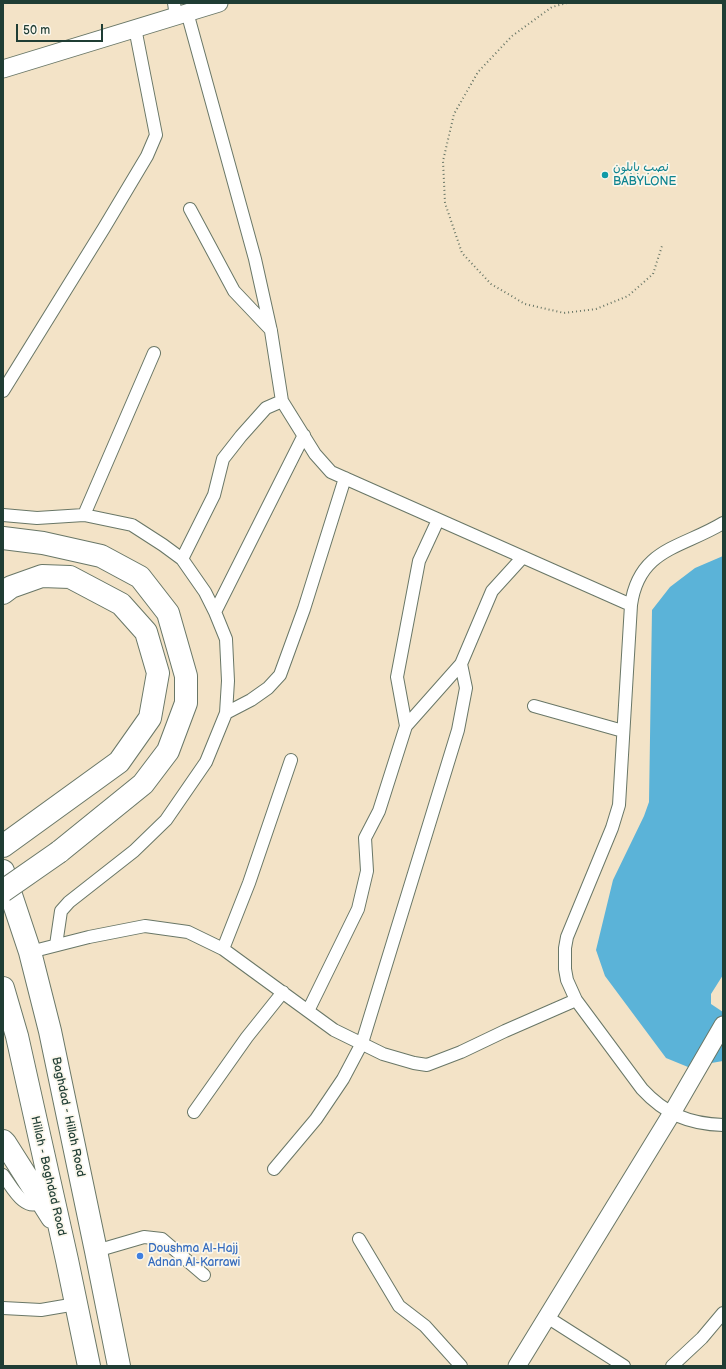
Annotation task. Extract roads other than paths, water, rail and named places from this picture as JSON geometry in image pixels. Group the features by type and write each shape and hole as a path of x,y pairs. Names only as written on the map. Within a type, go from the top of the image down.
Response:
{"highway":[{"path":"3,538 43,543 101,556 140,577 168,613 186,676 186,703 168,751 143,784 59,852 3,891"},
{"path":"3,593 11,587 42,576 70,577 121,604 146,632 158,673 150,718 119,762 3,846"},
{"name":"Baghdad - Hillah Road","path":"3,871 30,952 50,1031 119,1366"},
{"name":"Hillah - Baghdad Road","path":"3,988 17,1036 67,1258 89,1366"},
{"path":"3,1141 42,1201 61,1235"},
{"path":"67,1258 72,1260 83,1259 96,1249"},
{"path":"75,1300 82,1289 87,1287 93,1286 103,1289"}],"street":[{"path":"3,69 135,28 187,9 219,3"},
{"path":"187,9 255,259 271,331 282,401 315,454 331,472 522,558 631,605"},
{"path":"3,391 104,228 147,156 156,135 135,28"},
{"path":"190,209 234,291 271,331"},
{"path":"84,515 154,353"},
{"path":"182,559 214,495 223,459 266,408 282,401"},
{"path":"215,612 304,435"},
{"path":"226,713 252,700 268,688 280,675 304,609 345,478"},
{"path":"3,515 37,518 84,515 132,525 182,559 205,592 226,639 228,681 226,713 206,762 166,820 134,851 69,902 62,911 56,945"},
{"path":"406,726 397,677 419,560 438,520"},
{"path":"723,523 699,536 670,548 654,558 641,574 636,584 631,605 619,805 612,828 571,928 565,948 564,958 567,980 576,1000 650,1098 672,1113 698,1123 723,1125"},
{"path":"308,1011 358,909 367,871 365,838 379,812 406,726 461,664 492,591 522,558"},
{"path":"274,1169 316,1119 343,1079 362,1043 458,730 466,688 461,664"},
{"path":"534,706 623,731"},
{"path":"223,949 249,883 290,760"},
{"path":"30,952 89,937 145,926 188,932 223,949 334,1030 383,1054 414,1063 427,1065 461,1052 504,1031 576,1000"},
{"path":"194,1112 247,1037 283,992"},
{"path":"517,1366 672,1113 723,1025"},
{"path":"3,1175 22,1201 29,1205 37,1204 42,1201"},
{"path":"96,1249 144,1237 162,1239 204,1275"},
{"path":"359,1239 399,1306 425,1326 461,1366"},
{"path":"3,1308 41,1310 75,1300"},
{"path":"672,1366 702,1338 723,1313"},
{"path":"547,1317 624,1366"}],"water":[{"path":"723,556 723,975 711,994 711,1004 723,1012 723,1061 688,1067 666,1058 605,976 596,950 613,880 644,816 649,802 652,610 670,587 695,568"}],"place":[{"name":"نصب بابلون BABYLONE","path":"605,175"},
{"name":"Doushma Al-Hajj Adnan Al-Karrawi","path":"140,1256"}]}
